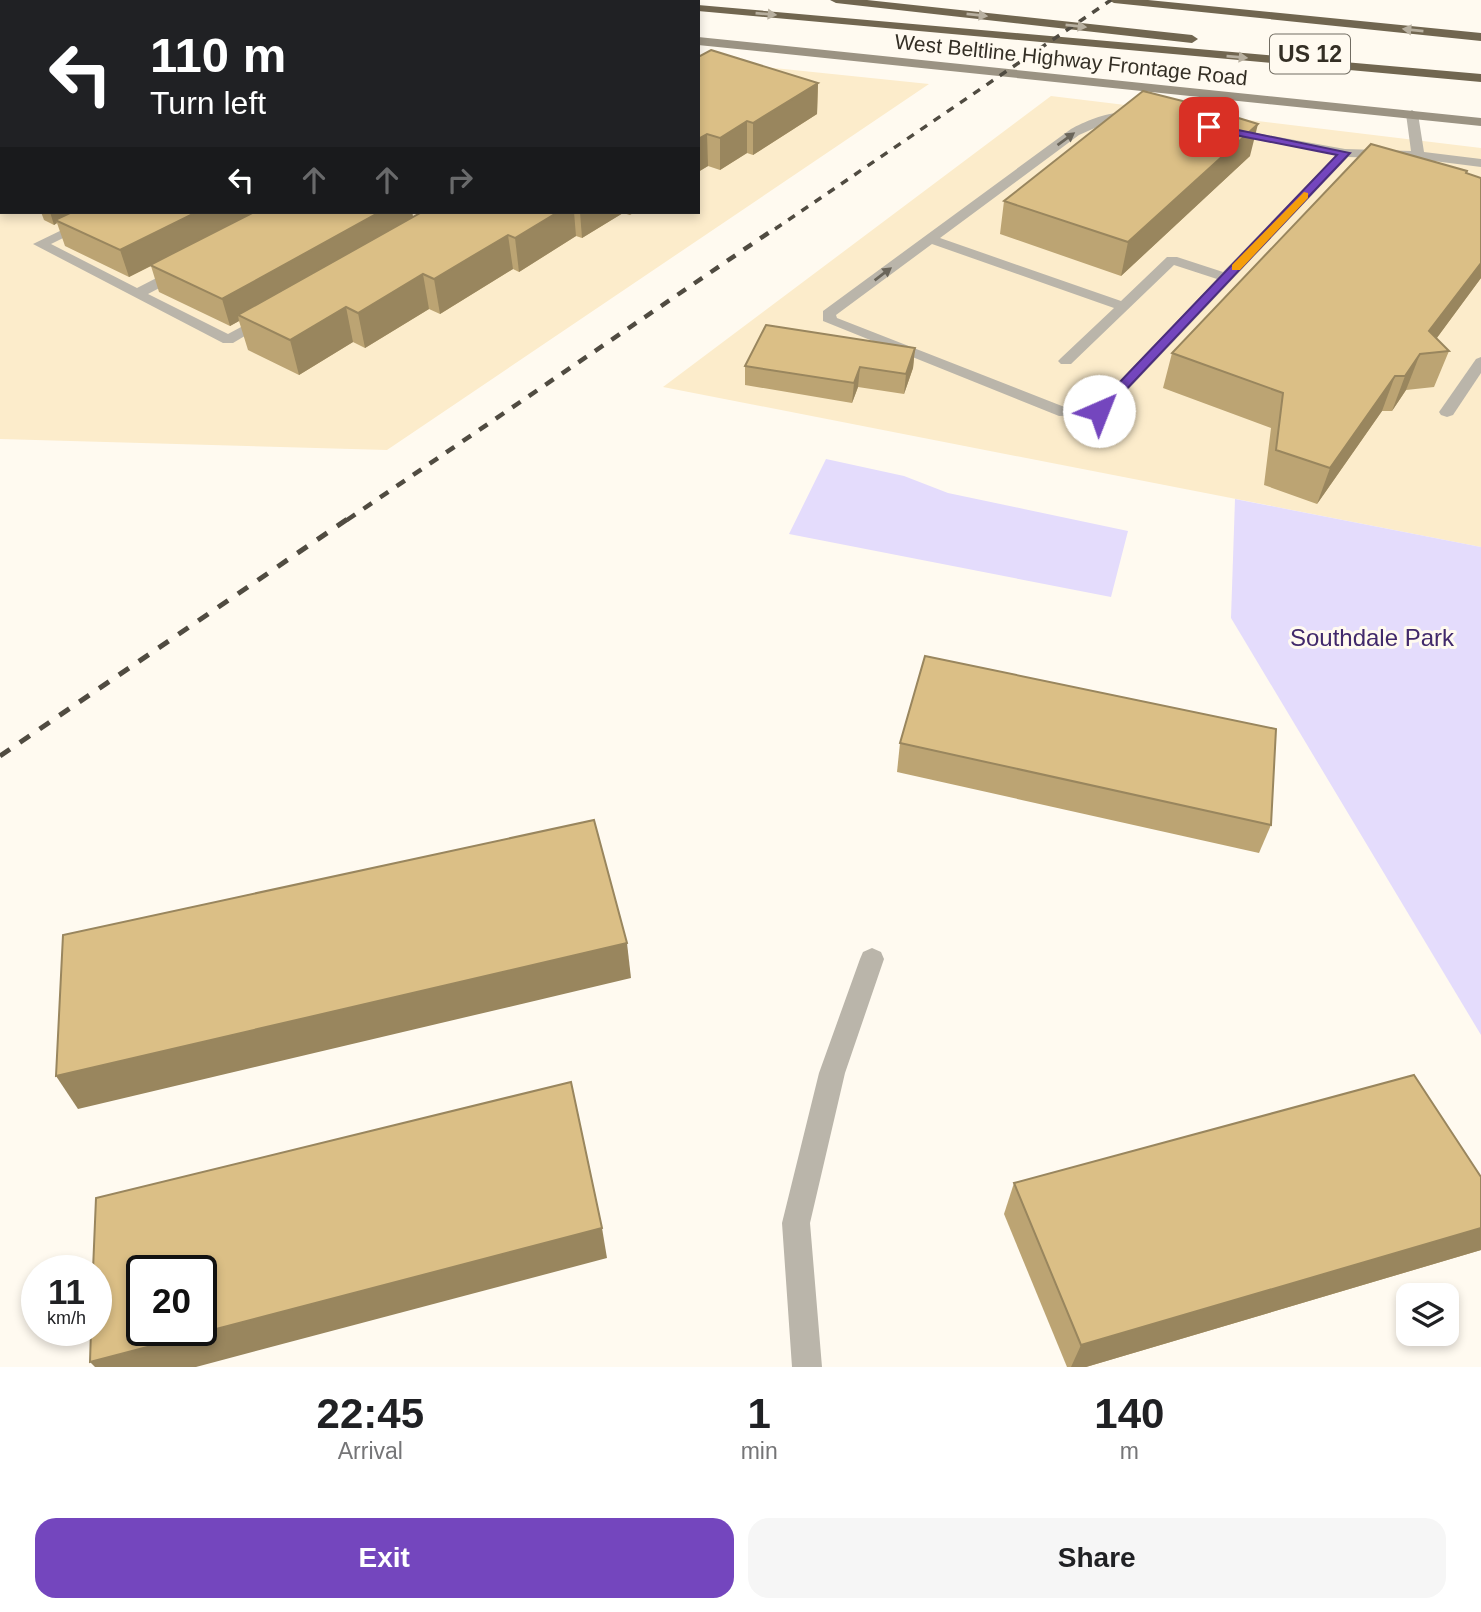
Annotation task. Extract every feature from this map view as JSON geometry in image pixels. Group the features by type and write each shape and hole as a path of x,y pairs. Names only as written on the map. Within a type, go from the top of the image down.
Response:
{"highway":[{"name":"US 12","path":"836,0 1139,33 1481,76"},
{"name":"US 12","path":"1114,0 1175,4 1481,37"},
{"path":"1160,0 1175,4"},
{"path":"700,8 991,36 1481,76"}],"street":[{"name":"West Beltline Highway Frontage Road","path":"700,41 1481,122"},
{"path":"807,1367 796,1223 832,1073 872,959"}],"lane":[{"path":"1412,114 1418,155"},
{"path":"1142,118 1106,118 1090,123 828,314 830,321 1065,413 1099,411 1345,153"},
{"path":"1222,129 1345,153 1418,155 1481,163"},
{"path":"105,214 40,244 229,340 275,314"},
{"path":"931,239 1123,306"},
{"path":"1066,361 1172,260 1226,278"},
{"path":"137,294 196,262"},
{"path":"1447,412 1481,362"}],"shaded area":[{"path":"700,60 929,84 387,450 0,439 0,214 700,214"},
{"path":"1051,96 1481,148 1481,547 663,387"}],"green space":[{"path":"826,459 904,476 948,493 1128,531 1111,597 789,534"},
{"name":"Southdale Park","path":"1235,499 1481,547 1481,1035 1231,618"}],"building":[{"path":"711,50 818,83 753,123 747,121 720,138 707,134 700,138 700,56"},
{"path":"1143,91 1234,114 1232,116 1258,124 1128,242 1004,201"},
{"path":"1371,144 1467,171 1466,173 1481,178 1481,263 1429,331 1449,351 1420,354 1405,376 1395,376 1330,468 1276,450 1283,393 1172,353"},
{"path":"68,214 193,214 120,250 55,220"},
{"path":"250,214 376,214 222,299 150,265"},
{"path":"418,214 555,214 515,238 508,235 434,279 423,274 358,313 346,307 290,340 238,315"},
{"path":"766,325 915,348 906,374 860,367 854,383 745,366"},
{"path":"925,656 1276,729 1271,825 900,743"},
{"path":"594,820 627,943 56,1076 63,935"},
{"path":"1414,1075 1481,1177 1481,1228 1081,1345 1014,1183"},
{"path":"571,1082 602,1228 217,1329 217,1255 126,1255 126,1346 151,1346 90,1362 90,1346 112,1346 112,1255 94,1255 96,1198"}],"railway":[{"path":"775,229 1111,0"},
{"path":"347,520 777,227"},
{"path":"0,756 349,518"}],"slow traffic":[{"path":"1236,267 1304,196"}],"route":[{"path":"1099,411 1345,153 1209,127"}]}
